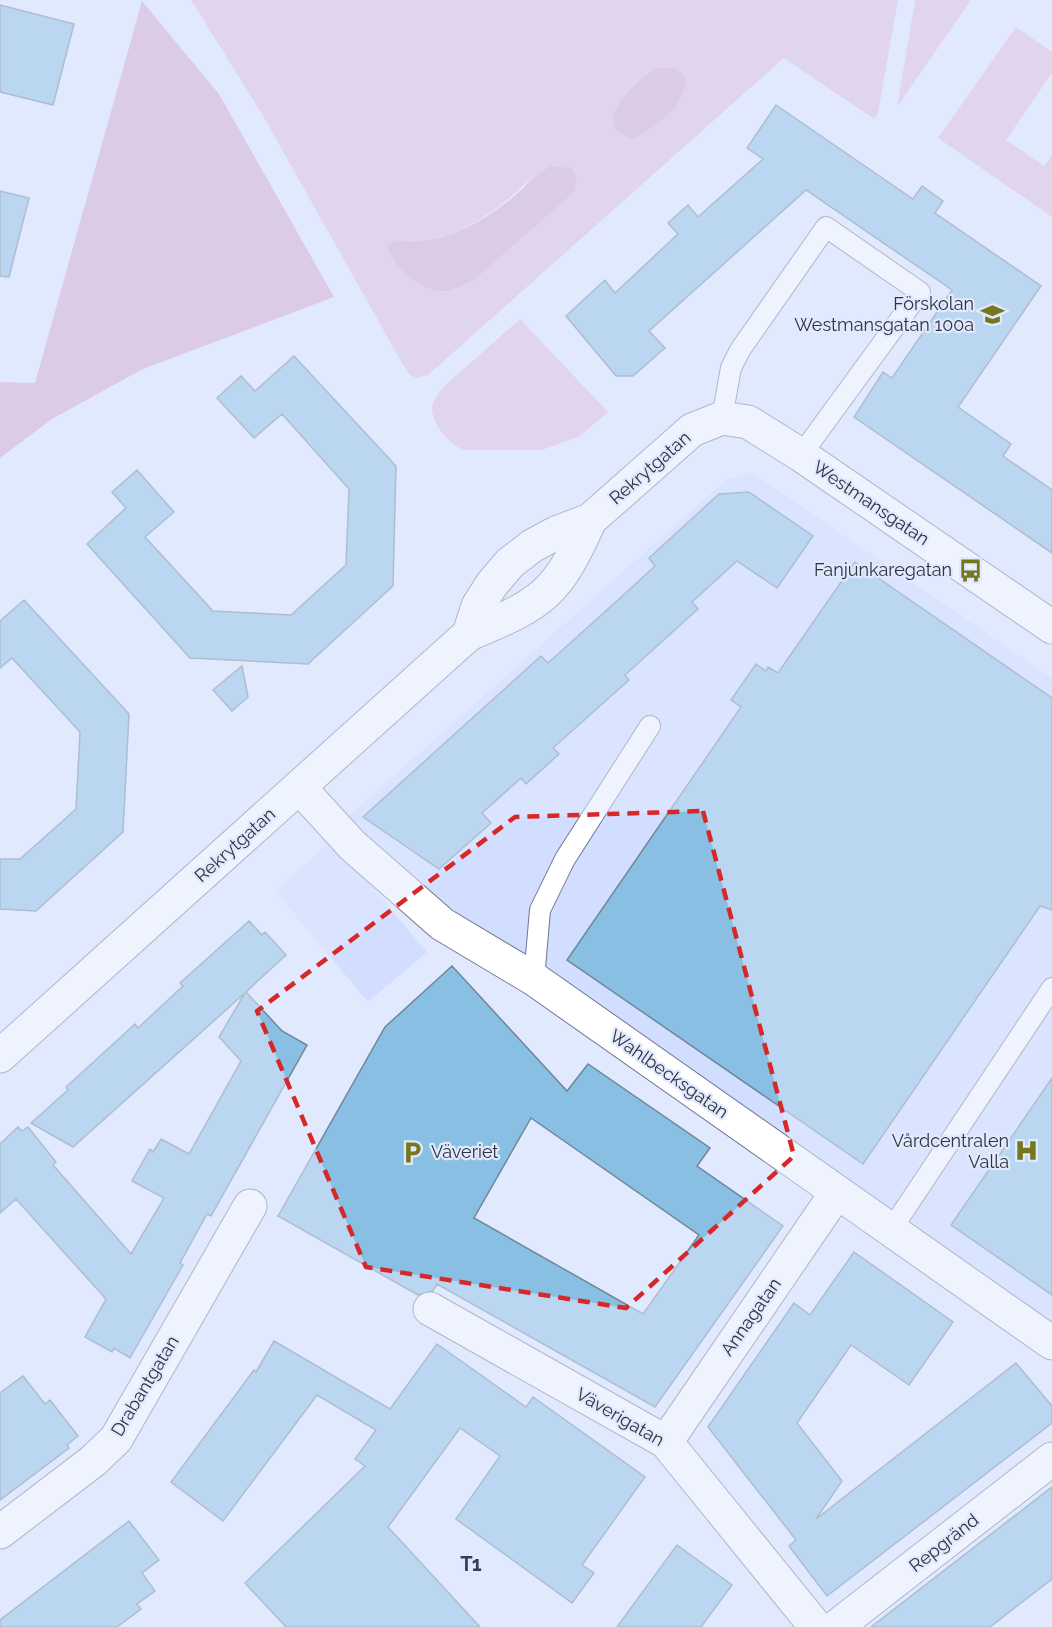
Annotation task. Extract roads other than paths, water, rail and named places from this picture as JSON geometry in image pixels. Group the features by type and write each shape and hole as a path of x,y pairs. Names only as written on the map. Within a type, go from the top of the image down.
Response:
{"street":[{"name":"Westmansgatan","path":"735,420 801,455 1052,627"},
{"name":"Rekrytgatan","path":"469,634 478,606 492,584 510,563 532,546 556,532 590,520 692,430 735,420"},
{"name":"Rekrytgatan","path":"0,1056 469,634 513,616 537,601 560,580 590,520"},
{"name":"Wahlbecksgatan","path":"300,788 352,846 442,924 534,979 1052,1343"},
{"name":"Annagatan","path":"666,1442 837,1192"},
{"name":"Drabantgatan","path":"0,1532 93,1461 116,1439 250,1206"},
{"name":"Väverigatan","path":"430,1309 666,1442 816,1627"},
{"name":"Repgränd","path":"836,1627 1052,1459"}],"lane":[{"path":"735,420 731,368 740,350 826,227 920,292 801,455"},
{"path":"534,979 540,910 565,860 650,726"},
{"path":"891,1230 1052,988"}],"place":[{"name":"Förskolan Westmansgatan 100a","path":"992,314"},
{"name":"Fanjunkaregatan","path":"970,570"},
{"name":"Vårdcentralen Valla","path":"1027,1151"},
{"name":"Väveriet","path":"413,1152"}],"district":[{"name":"T1","path":"471,1564"}]}
